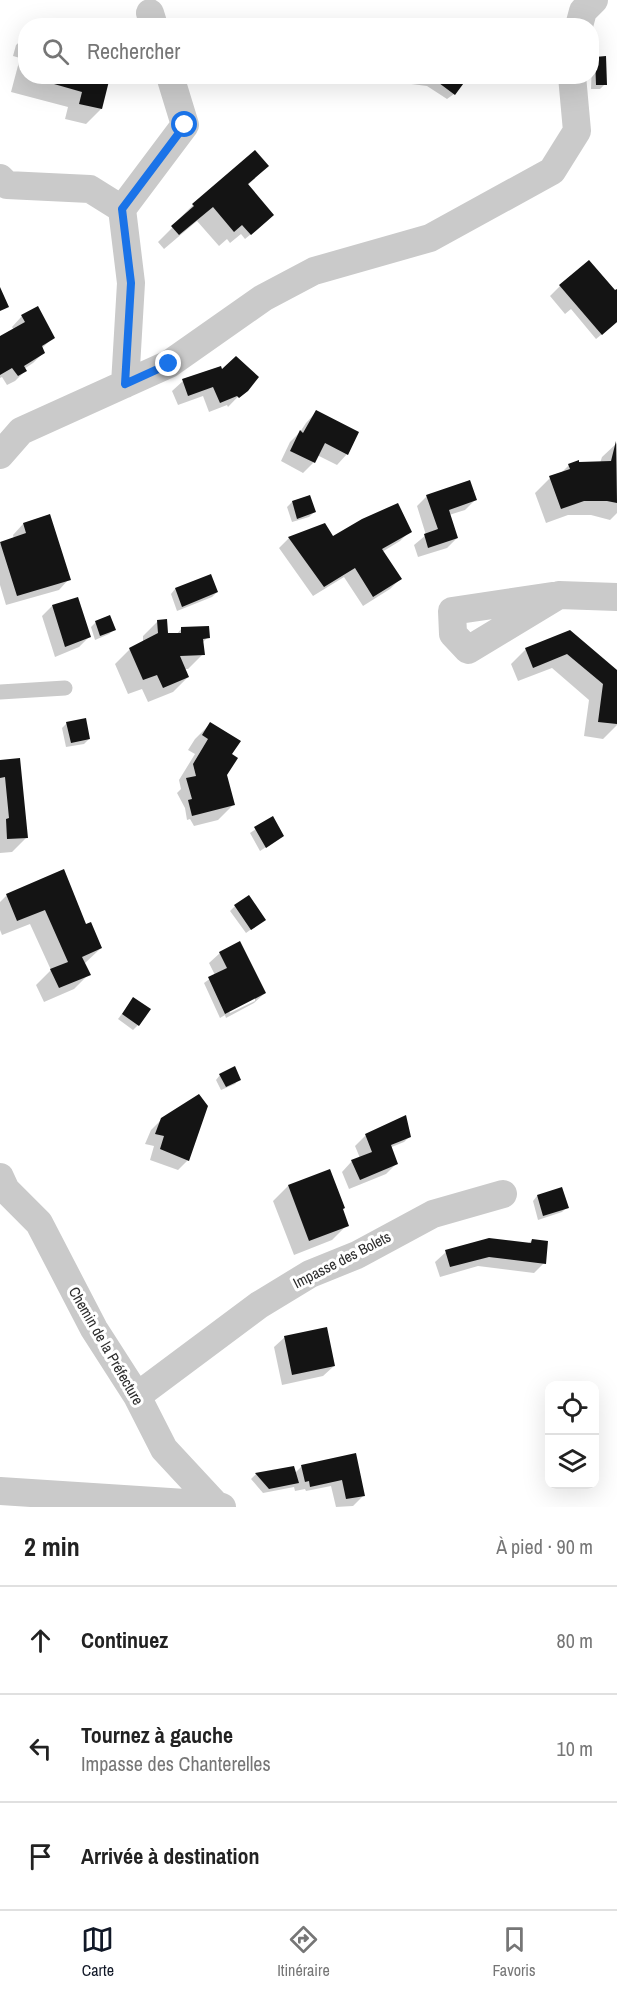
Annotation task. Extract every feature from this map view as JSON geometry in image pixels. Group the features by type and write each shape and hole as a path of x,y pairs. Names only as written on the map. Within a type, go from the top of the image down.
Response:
{"street":[{"path":"581,18 583,11 594,0"},
{"path":"125,384 131,283 122,209 185,125 172,84"},
{"path":"0,455 21,431 169,364 263,298 314,271 430,238 552,171 577,131 573,84"},
{"path":"0,178 7,185 90,189 122,209"},
{"path":"559,595 617,597"},
{"name":"Chemin de la Préfecture","path":"0,1177 6,1190 39,1223 94,1329 137,1396 164,1449 219,1506"},
{"name":"Impasse des Bolets","path":"137,1396 259,1305 310,1274 357,1256 433,1214 503,1194"},
{"path":"0,1491 219,1506"}],"lane":[{"path":"0,692 64,688"}],"building":[{"path":"606,56 607,85 596,85 599,84 599,57"},
{"path":"54,84 108,84 102,109 79,104 82,92"},
{"path":"440,84 463,84 455,95"},
{"path":"255,150 269,166 248,184 274,215 251,235 242,225 234,232 213,207 179,235 171,226 194,206 192,204"},
{"path":"589,260 615,290 617,289 617,322 602,335 559,285"},
{"path":"0,287 9,307 0,311"},
{"path":"38,306 55,338 42,346 45,353 24,366 27,371 18,376 12,368 0,375 0,336 25,322 21,315"},
{"path":"236,356 259,377 248,391 239,398 237,396 220,403 213,387 188,396 182,379 221,366 222,369"},
{"path":"316,410 359,432 348,455 325,443 315,463 290,451 300,430 303,433"},
{"path":"616,441 617,503 584,501 561,509 549,476 570,469 568,464 579,460 579,462 611,461"},
{"path":"470,480 477,500 449,510 458,538 428,548 424,534 438,529 426,495"},
{"path":"310,495 316,512 297,519 292,501"},
{"path":"398,503 412,532 382,549 402,579 373,597 355,568 324,587 288,537 325,523 333,536 362,519"},
{"path":"50,514 71,580 17,596 0,542 26,533 23,523"},
{"path":"211,574 218,592 182,607 175,588"},
{"path":"78,597 91,637 65,647 52,605"},
{"path":"110,615 116,630 100,636 95,621"},
{"path":"167,619 168,633 181,633 181,627 209,626 210,638 203,639 205,655 180,656 189,677 163,688 157,675 143,680 129,648 158,633 157,620"},
{"path":"570,630 617,670 617,724 598,722 603,684 567,654 533,668 525,648"},
{"path":"86,718 90,739 71,743 66,722"},
{"path":"210,722 241,741 232,754 238,758 227,775 235,805 192,816 188,800 192,799 186,778 196,776 193,764 208,739 202,735"},
{"path":"20,758 28,838 7,839 6,819 9,818 5,777 0,778 0,760"},
{"path":"273,816 284,836 266,848 254,827"},
{"path":"64,869 86,924 91,922 102,948 82,957 91,975 59,988 50,969 68,962 45,910 17,921 6,894"},
{"path":"249,895 266,920 251,930 234,905"},
{"path":"240,941 266,993 225,1014 208,977 227,968 219,952"},
{"path":"133,997 151,1009 139,1026 122,1014"},
{"path":"235,1066 241,1080 226,1087 219,1074"},
{"path":"199,1094 208,1106 189,1161 160,1149 164,1136 155,1134 161,1118"},
{"path":"406,1115 411,1137 391,1145 398,1164 360,1180 351,1160 372,1152 365,1134"},
{"path":"330,1169 345,1208 343,1209 349,1226 309,1241 288,1185"},
{"path":"562,1187 569,1208 543,1216 537,1195"},
{"path":"489,1238 531,1243 532,1239 548,1241 546,1264 489,1257 450,1267 445,1250"},
{"path":"327,1327 335,1366 292,1375 284,1336"},
{"path":"356,1453 365,1496 346,1499 342,1480 310,1487 309,1481 305,1482 301,1465"},
{"path":"294,1466 299,1483 269,1489 255,1473"}],"route":[{"path":"169,364 125,384 131,283 122,209 185,125"}]}
